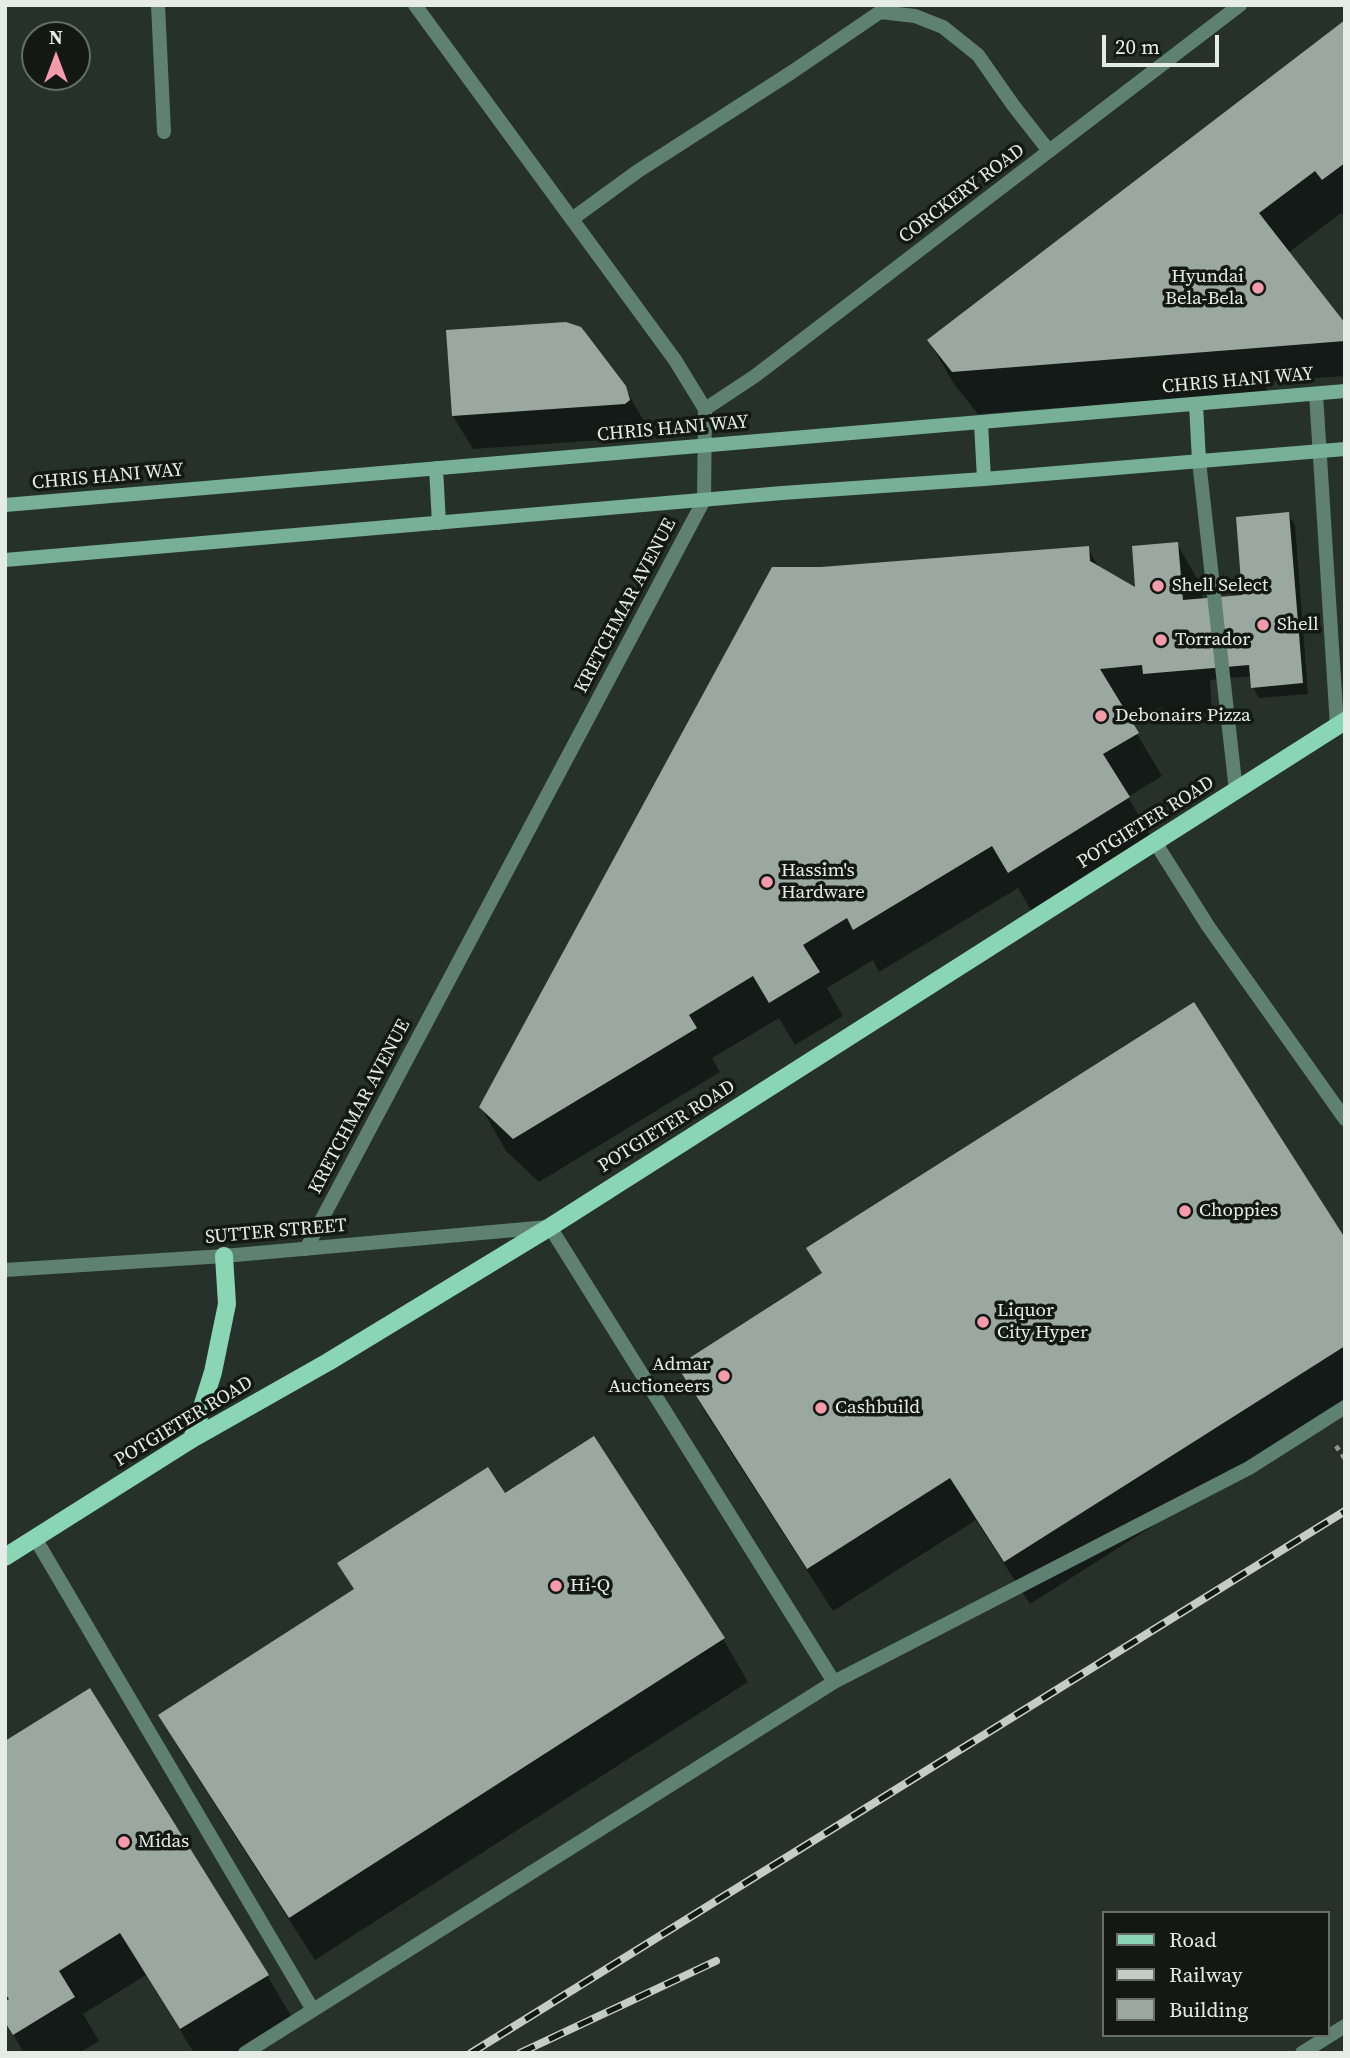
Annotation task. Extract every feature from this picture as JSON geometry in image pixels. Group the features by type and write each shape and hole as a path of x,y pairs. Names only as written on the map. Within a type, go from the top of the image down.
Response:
{"main road":[{"name":"CHRIS HANI WAY","path":"5,505 1345,391"},
{"path":"1196,404 1199,461"},
{"path":"981,423 984,479"},
{"path":"5,560 1345,449"},
{"path":"436,468 439,523"},
{"name":"POTGIETER ROAD","path":"5,1556 192,1439 328,1362 550,1227 1341,724"},
{"path":"192,1439 213,1372 227,1304 224,1256"}],"street":[{"path":"159,5 164,132"},
{"path":"415,5 676,360 705,409"},
{"name":"CORCKERY ROAD","path":"705,409 755,376 1240,5"},
{"path":"572,219 638,171 880,12 915,16 943,27 978,55 1049,151"},
{"path":"1316,394 1341,724"},
{"name":"KRETCHMAR AVENUE","path":"306,1249 704,500 705,409"},
{"path":"1199,461 1236,791"},
{"path":"1155,842 1208,926 1345,1119"},
{"path":"550,1227 834,1682"},
{"name":"SUTTER STREET","path":"5,1270 224,1256 550,1227"},
{"path":"244,2053 834,1682 1249,1468 1345,1407"},
{"path":"35,1538 313,2010"},
{"path":"1329,2036 1345,2026"},
{"path":"1303,2053 1328,2037"}],"building":[{"path":"1345,20 1345,163 1322,180 1315,171 1259,213 1345,323 1345,341 952,372 927,340"},
{"path":"566,322 581,327 626,386 630,400 625,404 452,416 446,330"},
{"path":"1289,512 1303,683 1251,688 1249,665 1143,674 1142,665 1100,669 1139,733 1103,754 1130,797 1008,873 992,846 853,930 847,918 803,945 820,972 769,1003 753,976 689,1015 697,1028 513,1139 479,1107 772,567 821,567 1089,546 1090,561 1135,587 1132,546 1178,542 1183,600 1242,595 1236,517"},
{"path":"1194,1002 1345,1238 1345,1346 1004,1562 950,1478 807,1569 677,1366 822,1273 806,1248"},
{"path":"594,1436 725,1638 289,1918 158,1715 354,1589 337,1563 488,1467 505,1493"},
{"name":"Midas","path":"90,1688 269,1975 180,2029 120,1933 59,1971 75,1997 13,2035 5,2022 5,2001 9,1999 5,1994 5,1741"}],"railway":[{"path":"471,2053 1345,1511"},
{"path":"520,2053 716,1961"}],"place":[{"name":"Hyundai Bela-Bela","path":"1258,288"},
{"name":"Shell Select","path":"1158,586"},
{"name":"Shell","path":"1263,625"},
{"name":"Torrador","path":"1161,640"},
{"name":"Debonairs Pizza","path":"1101,716"},
{"name":"Hassim's Hardware","path":"767,882"},
{"name":"Choppies","path":"1185,1211"},
{"name":"Liquor City Hyper","path":"983,1322"},
{"name":"Admar Auctioneers","path":"724,1376"},
{"name":"Cashbuild","path":"821,1408"},
{"name":"Hi-Q","path":"556,1586"},
{"name":"Midas","path":"124,1842"}]}
